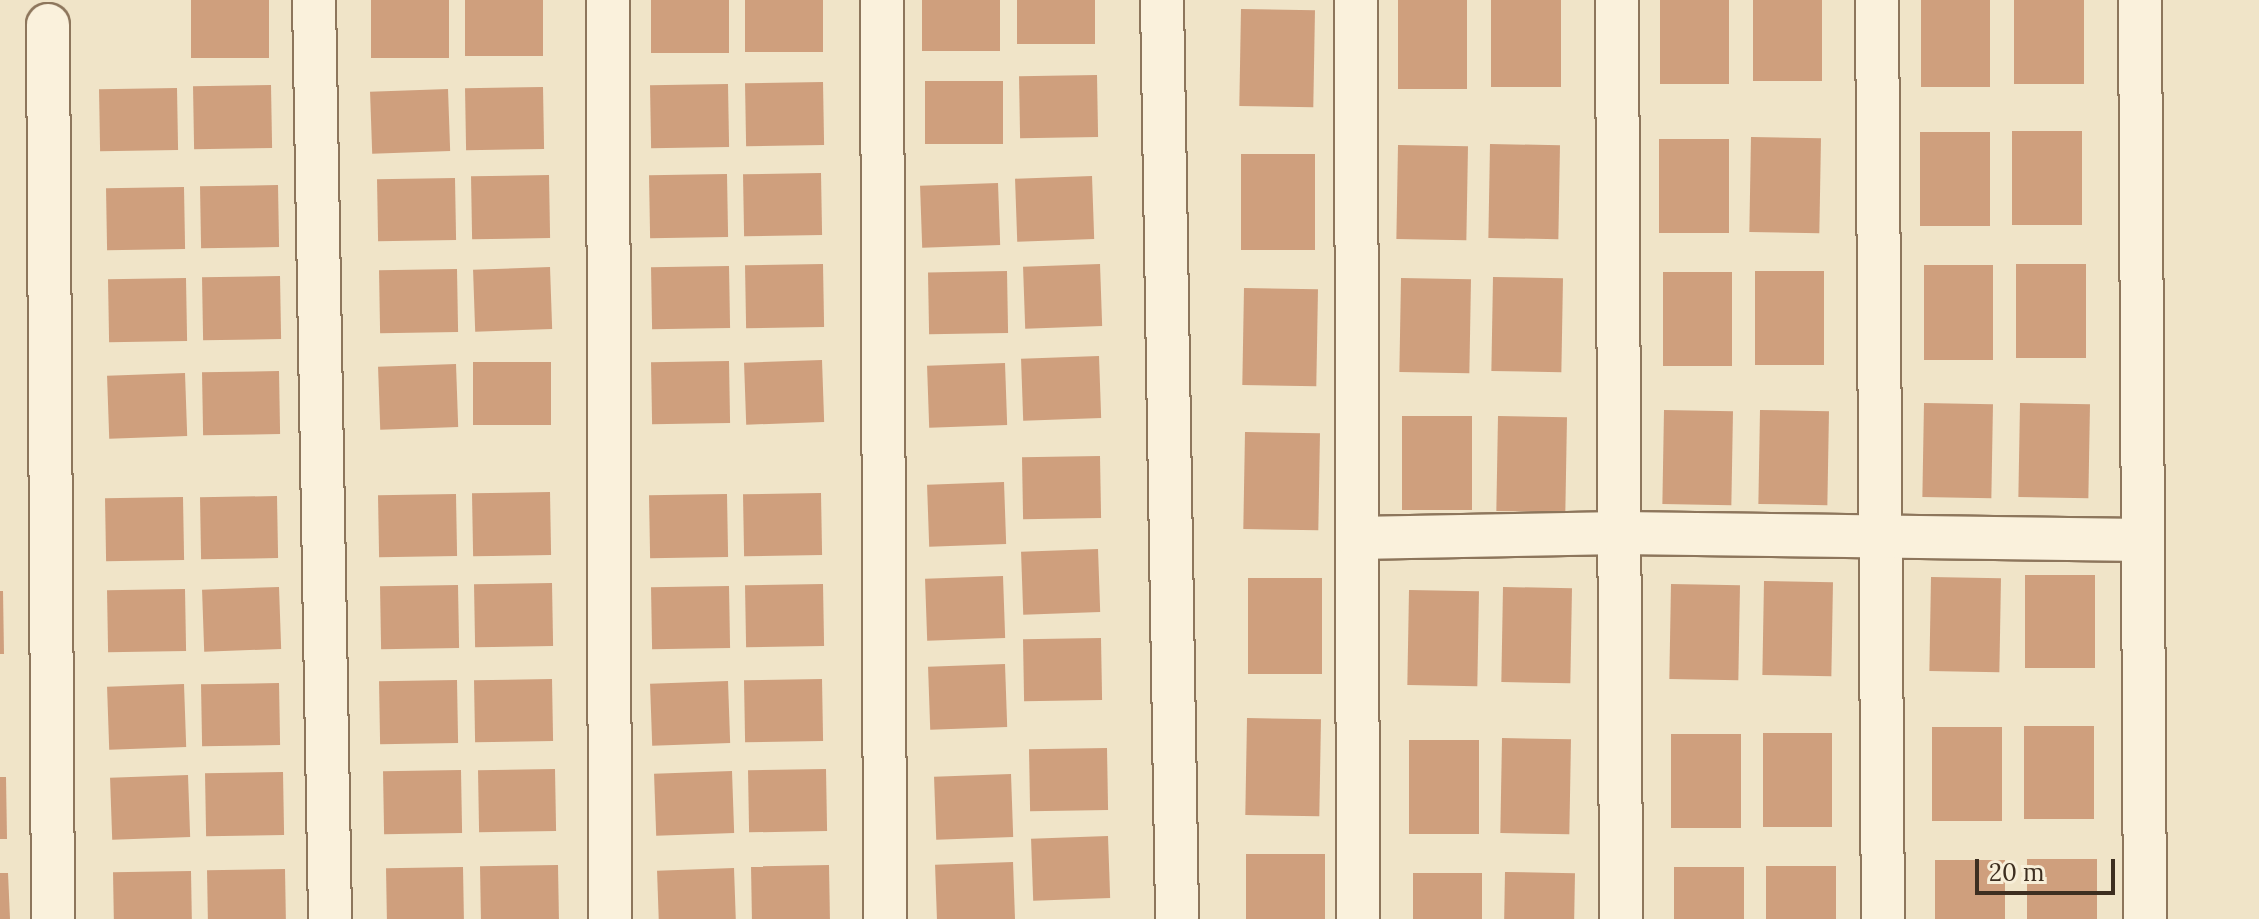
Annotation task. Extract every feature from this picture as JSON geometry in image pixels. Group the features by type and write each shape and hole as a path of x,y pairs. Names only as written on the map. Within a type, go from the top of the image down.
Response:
{"street":[{"path":"314,0 330,919"},
{"path":"608,0 610,919"},
{"path":"882,0 885,919"},
{"path":"1162,0 1177,919"},
{"path":"1356,0 1358,919"},
{"path":"1617,0 1621,919"},
{"path":"1877,0 1883,919"},
{"path":"2140,0 2145,919"},
{"path":"48,25 53,919"},
{"path":"1357,538 1620,533 2143,540"}],"building":[{"path":"191,0 269,0 269,58 191,58"},
{"path":"371,0 449,0 449,58 371,58"},
{"path":"465,0 543,0 543,56 465,56"},
{"path":"651,0 729,0 729,53 651,53"},
{"path":"745,0 823,0 823,52 745,52"},
{"path":"922,0 1000,0 1000,51 922,51"},
{"path":"1017,0 1095,0 1095,44 1017,44"},
{"path":"1398,0 1467,0 1467,89 1398,89"},
{"path":"1491,0 1561,0 1561,87 1491,87"},
{"path":"1660,0 1729,0 1729,84 1660,84"},
{"path":"1753,0 1822,0 1822,81 1753,81"},
{"path":"1921,0 1990,0 1990,87 1921,87"},
{"path":"2014,0 2084,0 2084,84 2014,84"},
{"path":"1241,9 1315,10 1313,107 1239,106"},
{"path":"1097,75 1098,137 1020,138 1019,76"},
{"path":"925,81 1003,81 1003,144 925,144"},
{"path":"823,82 824,145 746,146 745,83"},
{"path":"728,84 729,147 651,148 650,85"},
{"path":"271,85 272,148 194,149 193,86"},
{"path":"543,87 544,149 466,150 465,88"},
{"path":"177,88 178,150 100,151 99,89"},
{"path":"448,89 450,151 372,154 370,92"},
{"path":"2012,131 2082,131 2082,225 2012,225"},
{"path":"1920,132 1990,132 1990,226 1920,226"},
{"path":"1751,137 1821,138 1819,233 1749,232"},
{"path":"1659,139 1729,139 1729,233 1659,233"},
{"path":"1490,144 1560,145 1558,239 1488,238"},
{"path":"1398,145 1468,146 1466,240 1396,239"},
{"path":"1241,154 1315,154 1315,250 1241,250"},
{"path":"821,173 822,235 744,236 743,174"},
{"path":"727,174 728,237 650,238 649,175"},
{"path":"549,175 550,238 472,239 471,176"},
{"path":"1092,176 1094,239 1017,242 1015,179"},
{"path":"455,178 456,240 378,241 377,179"},
{"path":"998,183 1000,245 922,248 920,186"},
{"path":"278,185 279,247 201,248 200,186"},
{"path":"184,187 185,249 107,250 106,188"},
{"path":"823,264 824,327 746,328 745,265"},
{"path":"1100,264 1102,326 1025,329 1023,267"},
{"path":"2016,264 2086,264 2086,358 2016,358"},
{"path":"1924,265 1993,265 1993,360 1924,360"},
{"path":"729,266 730,328 652,329 651,267"},
{"path":"550,267 552,329 475,332 473,270"},
{"path":"457,269 458,332 380,333 379,270"},
{"path":"1007,271 1008,333 929,334 928,272"},
{"path":"1755,271 1824,271 1824,365 1755,365"},
{"path":"1663,272 1732,272 1732,366 1663,366"},
{"path":"280,276 281,339 203,340 202,277"},
{"path":"1493,277 1563,278 1561,372 1491,371"},
{"path":"186,278 187,341 109,342 108,279"},
{"path":"1401,278 1471,279 1469,373 1399,372"},
{"path":"1244,288 1318,289 1316,386 1242,385"},
{"path":"1099,356 1101,418 1023,421 1021,359"},
{"path":"822,360 824,422 746,425 744,363"},
{"path":"729,361 730,423 652,424 651,362"},
{"path":"473,362 551,362 551,425 473,425"},
{"path":"1005,363 1007,425 929,428 927,366"},
{"path":"456,364 458,427 380,430 378,367"},
{"path":"279,371 280,434 203,435 202,372"},
{"path":"185,373 187,436 109,439 107,376"},
{"path":"1924,403 1993,404 1991,498 1922,497"},
{"path":"2020,403 2090,404 2088,498 2018,497"},
{"path":"1664,410 1733,411 1731,505 1662,504"},
{"path":"1760,410 1829,411 1827,505 1758,504"},
{"path":"1402,416 1472,416 1472,510 1402,510"},
{"path":"1498,416 1567,417 1565,512 1496,511"},
{"path":"1245,432 1320,433 1318,530 1243,529"},
{"path":"1100,456 1101,518 1023,519 1022,457"},
{"path":"1004,482 1006,544 929,547 927,485"},
{"path":"550,492 551,555 473,556 472,493"},
{"path":"821,493 822,555 744,556 743,494"},
{"path":"456,494 457,556 379,557 378,495"},
{"path":"727,494 728,557 650,558 649,495"},
{"path":"277,496 278,558 201,559 200,497"},
{"path":"183,497 184,560 106,561 105,498"},
{"path":"1098,549 1100,612 1023,615 1021,552"},
{"path":"2025,575 2095,575 2095,668 2025,668"},
{"path":"1003,576 1005,638 927,641 925,579"},
{"path":"1931,577 2001,578 1999,672 1929,671"},
{"path":"1248,578 1322,578 1322,674 1248,674"},
{"path":"1764,581 1833,582 1831,676 1762,675"},
{"path":"552,583 553,646 475,647 474,584"},
{"path":"823,584 824,646 746,647 745,585"},
{"path":"1671,584 1740,585 1738,680 1669,679"},
{"path":"458,585 459,648 381,649 380,586"},
{"path":"729,586 730,648 652,649 651,587"},
{"path":"279,587 281,649 204,652 202,590"},
{"path":"1503,587 1572,588 1570,683 1501,682"},
{"path":"185,589 186,651 108,652 107,590"},
{"path":"1409,590 1479,591 1477,686 1407,685"},
{"path":"0,591 3,591 4,654 0,654"},
{"path":"1101,638 1102,700 1024,701 1023,639"},
{"path":"1005,664 1007,727 930,730 928,667"},
{"path":"552,679 553,741 475,742 474,680"},
{"path":"822,679 823,741 745,742 744,680"},
{"path":"457,680 458,743 380,744 379,681"},
{"path":"728,681 730,743 652,746 650,684"},
{"path":"279,683 280,745 202,746 201,684"},
{"path":"184,684 186,747 109,750 107,687"},
{"path":"1247,718 1321,719 1319,816 1245,815"},
{"path":"2024,726 2094,726 2094,819 2024,819"},
{"path":"1932,727 2002,727 2002,821 1932,821"},
{"path":"1763,733 1832,733 1832,827 1763,827"},
{"path":"1671,734 1741,734 1741,828 1671,828"},
{"path":"1502,738 1571,739 1569,834 1500,833"},
{"path":"1409,740 1479,740 1479,834 1409,834"},
{"path":"1107,748 1108,810 1030,811 1029,749"},
{"path":"555,769 556,831 479,832 478,770"},
{"path":"826,769 827,831 749,832 748,770"},
{"path":"461,770 462,833 384,834 383,771"},
{"path":"732,771 734,833 656,836 654,774"},
{"path":"283,772 284,835 206,836 205,773"},
{"path":"1011,774 1013,837 936,840 934,777"},
{"path":"188,775 190,837 112,840 110,778"},
{"path":"0,777 6,777 7,839 0,839"},
{"path":"1108,836 1110,898 1033,901 1031,839"},
{"path":"1246,854 1325,854 1325,919 1246,919"},
{"path":"2027,859 2097,859 2097,919 2027,919"},
{"path":"1935,860 2005,860 2005,919 1935,919"},
{"path":"1013,862 1015,919 937,919 935,865"},
{"path":"558,865 559,919 481,919 480,866"},
{"path":"829,865 830,919 752,919 751,866"},
{"path":"1766,866 1836,866 1836,919 1766,919"},
{"path":"463,867 464,919 387,919 386,868"},
{"path":"1674,867 1744,867 1744,919 1674,919"},
{"path":"734,868 736,919 659,919 657,871"},
{"path":"285,869 286,919 208,919 207,870"},
{"path":"191,871 192,919 114,919 113,872"},
{"path":"1505,872 1575,873 1574,919 1504,919"},
{"path":"0,873 8,873 10,919 0,919"},
{"path":"1413,873 1482,873 1482,919 1413,919"}]}
